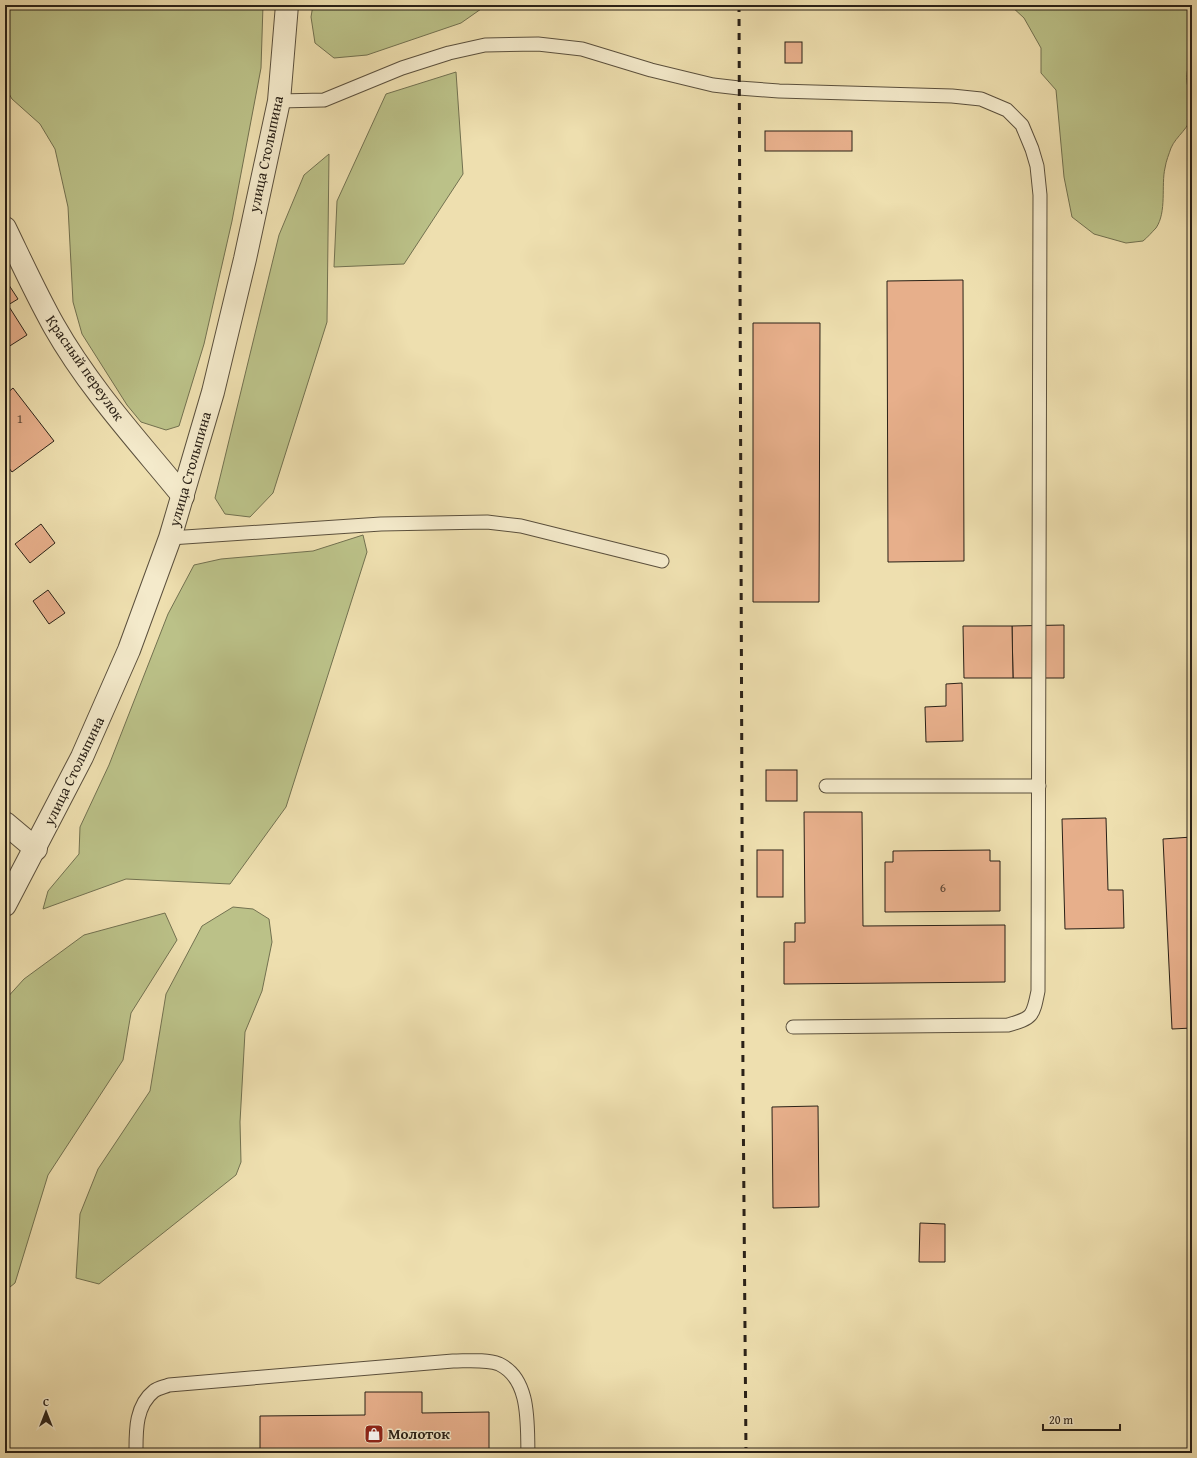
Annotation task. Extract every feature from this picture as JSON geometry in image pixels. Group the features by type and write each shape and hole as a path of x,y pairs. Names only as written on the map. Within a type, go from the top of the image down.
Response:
{"street":[{"name":"улица Столыпина","path":"5,905 36,849 82,757 129,650 170,538 220,362 279,101 287,5"},
{"name":"Красный переулок","path":"5,228 54,327 78,363 118,416 183,496"},
{"path":"5,823 36,849"}],"lane":[{"path":"279,101 324,100 402,68 449,53 485,46 538,44 582,49 651,70 713,85 779,91 952,96 981,99 1007,110 1022,125 1037,166 1040,195 1038,991 1035,1008 1026,1020 1008,1025 793,1027"},
{"path":"170,538 381,524 487,522 520,526 662,561"},
{"path":"826,786 1039,786"},
{"path":"136,1453 136,1424 143,1405 154,1391 169,1385 453,1361 476,1361 499,1364 511,1373 520,1388 526,1406 528,1453"}],"green space":[{"path":"5,5 263,5 261,68 232,221 204,344 179,426 166,430 141,422 127,405 82,334 73,302 68,207 55,149 40,124 12,99 5,87"},
{"path":"313,5 480,5 481,9 461,23 367,55 334,58 315,43 311,17"},
{"path":"1010,5 1192,5 1192,62 1188,68 1187,74 1192,107 1191,119 1171,148 1165,165 1163,206 1159,222 1156,228 1143,241 1126,243 1094,234 1072,217 1064,177 1056,90 1041,73 1041,48 1024,18"},
{"path":"456,72 463,174 404,264 334,267 337,201 386,94"},
{"path":"329,154 327,322 273,493 250,517 225,514 215,498 279,235 304,175"},
{"path":"363,535 367,552 286,807 230,884 126,879 43,909 48,891 79,854 80,827 109,765 168,614 194,565 221,559 313,551"},
{"path":"233,907 253,909 269,919 272,942 262,991 245,1032 240,1122 241,1162 236,1175 99,1284 76,1278 80,1214 98,1169 150,1091 166,994 202,926"},
{"path":"165,913 177,940 131,1013 123,1060 48,1175 15,1283 5,1291 5,1000 24,979 84,935"}],"building":[{"path":"785,42 802,42 802,63 785,63"},
{"path":"765,131 852,131 852,151 765,151"},
{"path":"5,279 18,299 8,305 27,335 5,349"},
{"path":"963,280 964,561 888,562 887,281"},
{"path":"753,323 820,323 819,602 753,602"},
{"path":"13,388 54,441 12,472 5,463 5,395"},
{"path":"41,524 55,543 30,563 15,544"},
{"path":"48,590 65,613 49,624 33,601"},
{"path":"1064,625 1064,678 1013,678 1012,626"},
{"path":"963,626 1012,626 1013,678 964,678"},
{"path":"962,683 963,741 926,742 925,707 946,706 946,684"},
{"path":"766,770 797,770 797,801 766,801"},
{"path":"804,812 862,812 863,926 1005,925 1005,982 784,984 784,942 795,942 795,923 805,923"},
{"path":"1106,818 1108,890 1123,890 1124,928 1065,929 1062,819"},
{"path":"1192,837 1192,1028 1172,1029 1163,839"},
{"path":"757,850 783,850 783,897 757,897"},
{"path":"990,850 990,861 1000,861 1000,911 885,912 885,862 893,862 893,851"},
{"path":"818,1106 819,1207 773,1208 772,1107"},
{"path":"920,1223 945,1224 945,1262 919,1262"},
{"name":"Молоток","path":"365,1392 422,1392 422,1413 489,1412 489,1453 260,1453 260,1416 365,1415"}],"railway":[{"path":"739,5 743,1083 746,1453"}],"place":[{"name":"Молоток","path":"374,1434"}]}
